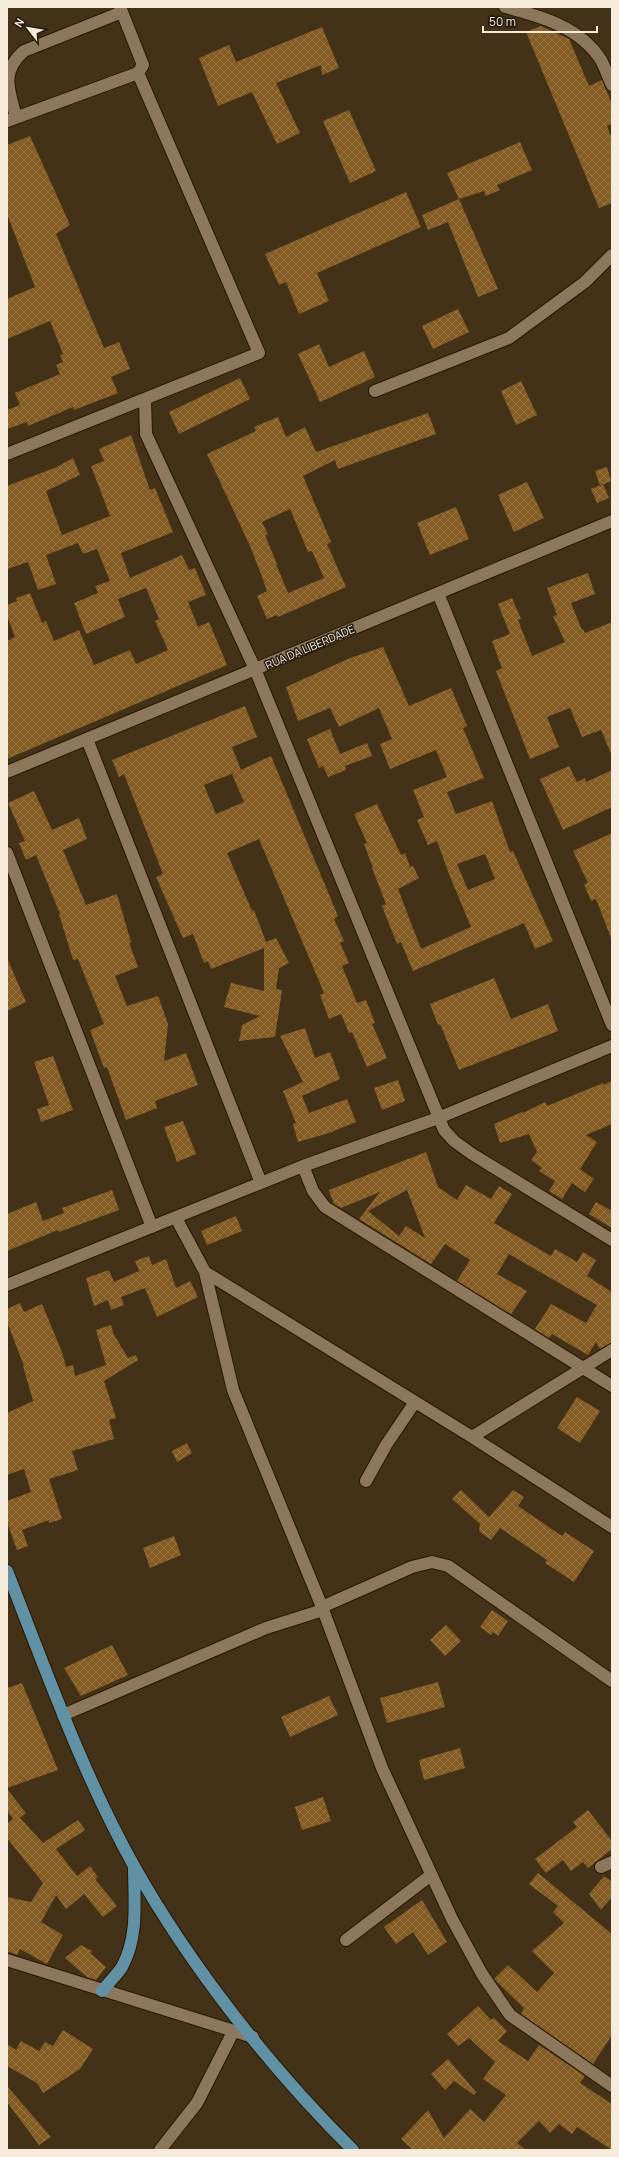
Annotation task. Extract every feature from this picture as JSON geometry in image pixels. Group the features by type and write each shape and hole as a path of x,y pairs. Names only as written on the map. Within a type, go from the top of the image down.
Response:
{"main road":[{"path":"7,1570 63,1715 98,1793 134,1866 209,1982 318,2115 354,2150"},
{"path":"102,1991 121,1968 131,1944 136,1915 134,1866"}],"street":[{"path":"505,7 534,14 574,31 600,59 612,85"},
{"path":"121,10 143,65 138,73 11,119 8,86 10,67 16,58 24,51 121,10"},
{"path":"7,454 145,400 259,353 138,73"},
{"path":"375,391 509,338 585,282 612,255"},
{"path":"145,400 146,434 255,669 444,1130 460,1145 612,1240"},
{"name":"RUA DA LIBERDADE","path":"7,772 612,521"},
{"path":"438,593 612,1025"},
{"path":"87,739 261,1183"},
{"path":"7,853 152,1227"},
{"path":"7,1285 303,1166 438,1118 612,1046"},
{"path":"303,1166 313,1191 325,1207 612,1386"},
{"path":"176,1218 205,1272 233,1390 322,1608 382,1768 452,1919 482,1974 510,2015 612,2086"},
{"path":"205,1272 472,1437 612,1527"},
{"path":"472,1437 612,1350"},
{"path":"366,1481 386,1445 416,1402"},
{"path":"63,1715 266,1628 322,1608 412,1567 432,1562 448,1566 612,1681"},
{"path":"346,1940 431,1875"},
{"path":"7,1960 102,1991 253,2037"},
{"path":"160,2150 197,2103 233,2032"}],"building":[{"path":"541,26 569,39 589,86 602,80 612,104 612,124 607,126 612,139 612,203 599,208 526,32"},
{"path":"322,27 339,68 322,75 321,65 276,83 300,133 277,144 252,92 218,106 199,58 229,45 236,62"},
{"path":"349,110 376,171 350,183 323,121"},
{"path":"30,136 70,225 56,234 104,348 119,342 130,369 111,377 118,393 74,410 73,407 28,426 27,422 7,429 7,410 20,405 15,393 60,374 56,365 63,362 60,355 63,354 50,321 7,339 7,299 35,287 7,214 7,145"},
{"path":"520,142 532,170 497,185 500,190 486,196 484,191 459,199 447,173"},
{"path":"406,192 421,227 317,273 329,301 299,314 286,282 279,285 265,254"},
{"path":"459,199 498,289 478,297 448,222 428,230 422,215"},
{"path":"458,309 469,332 433,349 422,326"},
{"path":"319,344 329,367 364,351 375,377 320,402 298,354"},
{"path":"240,378 250,399 179,434 169,412"},
{"path":"521,381 537,415 516,425 501,391"},
{"path":"428,413 436,434 338,469 335,460 303,476 331,542 327,544 346,587 278,617 277,615 267,619 257,596 267,591 261,574 250,546 207,454 256,431 254,427 278,417 286,437 305,427 316,452","holes":["290,509 308,552 312,551 324,578 288,593 265,535 268,534 262,522"]},
{"path":"131,435 150,490 155,488 173,532 121,553 130,578 182,555 189,570 195,568 206,595 188,602 198,627 209,622 227,665 7,759 7,641 15,637 7,616 7,605 17,601 16,598 30,593 42,623 46,621 54,641 79,630 94,665 130,650 136,664 168,650 155,621 159,619 146,588 118,599 125,617 86,634 74,603 98,593 95,586 110,581 97,549 83,554 78,543 46,555 56,584 38,590 28,562 7,569 7,486 57,467 73,458 80,475 46,491 62,535 110,516 91,466 104,461 99,449"},
{"path":"607,467 611,481 600,486 595,471"},
{"path":"527,482 544,518 514,532 498,495"},
{"path":"603,484 609,498 597,503 591,489"},
{"path":"456,507 469,539 430,555 417,523"},
{"path":"588,573 595,594 571,603 582,630 583,629 585,633 612,622 612,756 601,730 582,737 570,708 547,717 559,747 530,759 496,671 502,668 492,641 510,634 498,604 512,598 521,619 518,620 532,656 565,642 553,616 557,615 547,588"},
{"path":"383,647 409,706 451,688 467,726 463,728 484,778 447,792 456,814 492,801 510,852 513,851 553,941 535,949 524,923 413,971 401,942 397,944 382,906 386,904 364,844 367,843 354,814 377,804 401,855 405,853 410,867 413,866 419,878 398,889 421,949 471,927 437,841 428,845 417,820 424,817 413,790 447,777 436,750 390,769 380,744 392,739 379,708 339,727 330,708 298,721 286,687 350,658","holes":["485,854 495,879 468,890 457,864"]},
{"path":"245,706 257,737 232,747 241,770 271,756 338,916 334,919 344,941 340,943 349,963 342,966 357,1003 366,1000 375,1023 372,1024 387,1058 367,1067 352,1032 349,1033 341,1014 329,1019 320,995 324,993 259,839 227,853 252,911 254,910 266,942 276,938 289,963 279,968 276,989 282,990 275,1037 239,1041 242,1025 260,1016 224,1007 231,983 264,991 264,948 211,969 208,961 204,963 193,934 183,938 156,877 163,874 124,774 119,777 112,760","holes":["238,771 232,774 244,802 216,814 204,785"]},
{"path":"330,729 340,754 367,743 372,756 345,766 346,770 328,777 323,766 319,768 307,739"},
{"path":"569,766 577,782 585,778 586,782 612,770 612,807 563,830 540,779"},
{"path":"34,791 52,830 79,818 87,839 63,850 86,905 117,894 131,942 129,943 138,967 115,976 127,1006 158,996 168,1024 164,1061 186,1053 198,1085 155,1101 157,1108 126,1120 107,1067 104,1068 90,1030 104,1024 78,959 73,960 60,914 36,855 26,860 19,843 25,841 8,803"},
{"path":"612,833 611,938 596,899 591,901 584,884 588,883 573,851"},
{"path":"7,958 26,1002 7,1011"},
{"path":"494,978 511,1019 548,1004 558,1031 459,1070 430,1004"},
{"path":"305,1028 315,1058 330,1052 340,1079 302,1096 309,1113 347,1099 356,1122 329,1133 298,1142 293,1124 296,1123 283,1091 303,1082 280,1036"},
{"path":"53,1056 73,1110 41,1122 37,1109 49,1105 34,1062"},
{"path":"398,1080 405,1101 382,1110 374,1088"},
{"path":"612,1081 612,1124 586,1135 597,1142 580,1169 594,1179 585,1192 572,1183 562,1199 549,1191 555,1181 539,1171 542,1168 531,1160 537,1152 529,1134 500,1143 494,1124 522,1112 523,1113 545,1102 547,1106 603,1083 603,1085"},
{"path":"183,1121 196,1154 177,1162 164,1127"},
{"path":"426,1152 438,1187 457,1200 466,1185 491,1199 499,1186 512,1194 494,1223 551,1256 555,1249 577,1262 583,1252 596,1260 587,1276 612,1292 612,1343 600,1349 596,1342 588,1355 552,1334 549,1338 535,1329 551,1304 586,1323 597,1305 509,1254 497,1274 527,1291 511,1314 457,1281 470,1260 445,1244 431,1264 359,1219 380,1192 341,1208 334,1204 329,1190","holes":["407,1190 425,1238 406,1226 399,1236 368,1211"]},
{"path":"112,1190 119,1210 59,1232 58,1230 7,1251 7,1214 36,1202 43,1221 64,1213 62,1208"},
{"path":"596,1202 612,1211 612,1228 589,1214"},
{"path":"236,1216 242,1231 207,1245 201,1231"},
{"path":"149,1256 152,1265 166,1259 176,1288 190,1281 198,1297 157,1317 145,1288 121,1297 124,1305 111,1310 108,1300 94,1306 86,1278 109,1270 114,1282 139,1271 135,1261"},
{"path":"20,1303 24,1312 42,1304 62,1352 66,1367 73,1365 75,1376 106,1365 96,1330 111,1325 114,1335 128,1358 136,1355 138,1360 104,1381 116,1418 109,1420 114,1439 72,1451 78,1470 49,1479 62,1519 49,1523 49,1520 22,1530 28,1546 17,1550 7,1522 7,1501 31,1492 24,1469 7,1475 7,1413 33,1401 24,1366 7,1322 7,1309"},
{"path":"577,1397 600,1411 580,1443 557,1428"},
{"path":"187,1443 192,1453 177,1462 172,1451"},
{"path":"461,1490 489,1517 513,1490 524,1497 518,1506 562,1536 565,1532 594,1551 574,1582 545,1563 547,1560 500,1528 491,1540 479,1531 480,1524 452,1499"},
{"path":"174,1536 181,1555 150,1568 143,1548"},
{"path":"492,1610 508,1621 498,1636 493,1632 491,1635 480,1627"},
{"path":"446,1625 461,1641 445,1656 430,1640"},
{"path":"112,1645 128,1675 81,1696 64,1668"},
{"path":"438,1682 445,1707 387,1723 380,1698"},
{"path":"22,1683 58,1770 7,1788 7,1688"},
{"path":"329,1696 338,1715 290,1737 281,1717"},
{"path":"460,1748 465,1768 424,1780 419,1760"},
{"path":"7,1789 26,1813 20,1818 43,1843 78,1820 85,1830 56,1849 77,1876 90,1866 98,1877 95,1879 117,1906 103,1917 84,1894 66,1909 56,1895 41,1922 63,1935 47,1964 20,1949 17,1955 7,1951 7,1897 31,1902 43,1883 7,1838 7,1824 13,1819 7,1811"},
{"path":"323,1797 331,1821 302,1830 295,1807"},
{"path":"588,1810 612,1841 612,1849 588,1868 583,1862 571,1871 563,1860 546,1873 535,1859 577,1827 573,1822"},
{"path":"538,1873 612,1934 612,2035 593,2064 521,2014 524,2008 494,1979 508,1965 537,1992 554,1973 532,1951 564,1923 553,1912 558,1906 529,1884"},
{"path":"604,1876 612,1882 612,1897 601,1910 589,1894"},
{"path":"422,1900 447,1942 428,1955 413,1932 396,1944 384,1927"},
{"path":"81,1945 92,1951 90,1953 106,1967 96,1980 87,1977 65,1958"},
{"path":"478,2006 491,2020 494,2018 507,2031 498,2041 528,2061 539,2045 585,2076 580,2083 612,2104 612,2150 577,2127 572,2134 559,2124 550,2133 539,2121 517,2143 526,2150 413,2150 401,2139 428,2110 444,2138 470,2109 484,2122 506,2095 483,2079 495,2062 469,2038 458,2046 447,2034"},
{"path":"63,2030 93,2049 80,2069 43,2093 37,2083 7,2066 7,2044 16,2050 21,2041 39,2051 45,2042 53,2046"},
{"path":"448,2059 476,2092 474,2095 454,2081 445,2090 431,2074"},
{"path":"7,2086 51,2137 39,2145 7,2102"}]}
